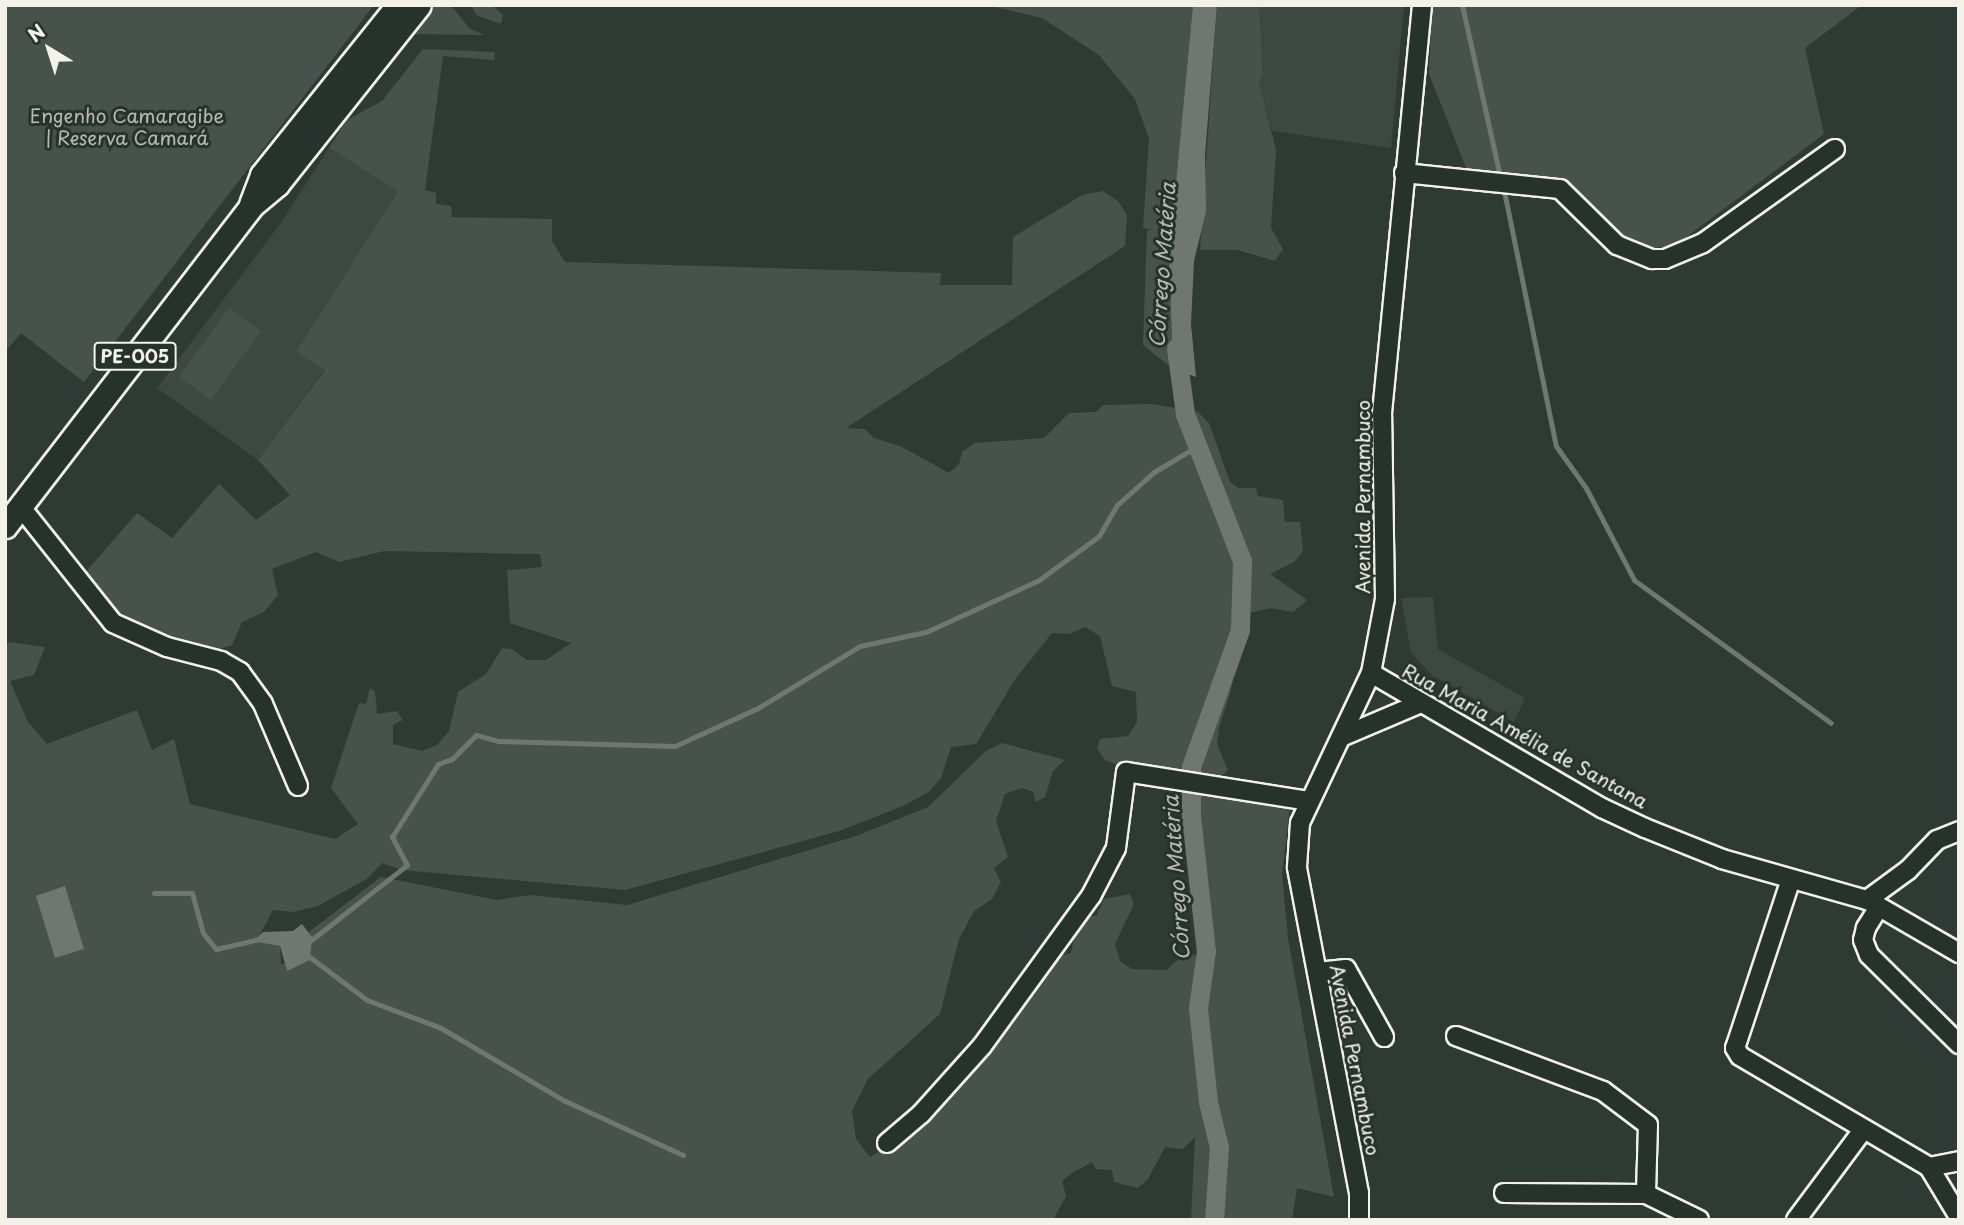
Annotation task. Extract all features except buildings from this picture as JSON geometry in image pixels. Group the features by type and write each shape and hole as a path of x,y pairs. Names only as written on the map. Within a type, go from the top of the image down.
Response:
{"main road":[{"name":"PE-005","path":"251,206 262,175 398,5"},
{"name":"PE-005","path":"5,526 251,206 277,184 419,5"}],"street":[{"name":"Avenida Pernambuco","path":"1359,1220 1359,1193 1297,867 1300,823 1371,673 1385,599 1382,413 1422,5"},
{"path":"1404,173 1560,189 1617,245 1652,259 1665,259 1703,243 1835,149"},
{"path":"20,506 113,623 167,647 221,661 246,679 263,704 298,786"},
{"name":"Rua Maria Amélia de Santana","path":"1371,673 1602,808 1722,859 1873,904 1959,953"},
{"path":"1341,737 1421,703"},
{"path":"887,1143 921,1114 982,1046 1091,896 1116,848 1126,772 1211,783 1310,801"},
{"path":"1959,831 1930,845 1873,904 1863,940 1869,954 1959,1044"},
{"path":"1791,878 1735,1048 1740,1056 1930,1167 1959,1217"},
{"path":"1317,972 1346,968 1384,1037"},
{"path":"1456,1036 1603,1091 1648,1125 1646,1194"},
{"path":"1796,1220 1863,1130"},
{"path":"1930,1167 1959,1161"},
{"path":"1504,1193 1646,1194 1699,1220"}],"shaded area":[{"path":"1193,5 1217,5 1205,155 1206,211 1194,261 1191,324 1196,377 1173,369 1169,255"},
{"path":"1259,5 1404,5 1391,148 1272,131 1259,82 1263,74"},
{"path":"329,148 399,190 296,352 325,369 258,460 157,388 280,224"},
{"path":"1433,597 1438,649 1525,698 1514,722 1432,675 1411,653 1401,598"},
{"path":"65,886 84,949 55,958 36,896"},
{"path":"302,924 312,937 310,960 287,971 280,946 256,942 263,932 293,931"}],"green space":[{"name":"Engenho Camaragibe | Reserva Camará","path":"5,5 374,5 84,382 21,333 5,352"},
{"path":"434,5 451,5 469,28 484,35 410,34"},
{"path":"471,5 491,5 503,15 501,24 476,15"},
{"path":"987,5 1193,5 1169,255 1173,369 1143,345 1147,230 1153,230 1143,228 1149,139 1135,99 1099,55 1042,18"},
{"path":"1217,5 1259,5 1263,74 1259,82 1276,150 1271,228 1283,249 1275,261 1238,250 1200,250"},
{"path":"1432,5 1862,5 1805,48 1824,134 1673,247 1624,248 1576,194 1510,175 1467,170 1429,74"},
{"path":"423,49 495,52 494,60 443,56 425,190 436,193 436,204 451,206 452,217 552,219 552,241 565,262 941,273 940,285 1012,285 1013,237 1082,195 1103,191 1118,201 1127,215 1125,246 846,428 865,429 874,438 900,446 949,473 959,464 962,452 975,443 1044,438 1069,413 1096,412 1103,405 1152,404 1198,412 1209,423 1230,482 1238,488 1256,488 1258,496 1283,500 1285,522 1300,522 1303,551 1294,562 1270,574 1307,600 1293,612 1271,608 1245,614 1231,690 1219,728 1217,744 1228,770 1220,778 1126,768 1105,760 1097,748 1100,739 1128,736 1137,722 1136,692 1112,686 1100,636 1085,627 1070,634 1052,633 1016,678 976,744 951,747 941,778 929,792 903,806 839,831 625,890 402,870 382,863 368,878 318,906 293,912 273,910 256,942 280,946 281,964 310,960 309,932 381,877 497,900 530,895 627,905 856,836 928,807 986,751 1002,743 1065,760 1053,771 1045,797 1036,802 1033,792 1022,788 1005,794 996,821 1008,857 994,868 1001,882 992,899 974,911 959,939 940,1014 868,1079 852,1111 856,1139 870,1157 901,1139 953,1094 1051,958 1071,953 1078,920 1097,915 1104,899 1130,894 1134,904 1115,944 1120,961 1132,969 1166,970 1185,954 1198,956 1181,813 1185,784 1290,805 1282,874 1288,938 1334,1197 1297,1188 1292,1220 1191,1220 1195,1137 1183,1149 1165,1147 1148,1179 1138,1188 1114,1182 1112,1170 1096,1169 1092,1162 1072,1173 1062,1181 1066,1196 1053,1220 5,1220 5,647 9,642 45,647 34,675 10,681 28,722 47,744 137,710 152,750 174,739 190,804 335,839 358,824 331,788 359,703 366,704 370,688 375,692 377,714 397,711 403,720 393,725 393,744 422,751 437,745 449,731 458,692 486,674 502,648 512,649 527,660 546,660 571,643 510,623 507,570 542,567 540,554 384,551 339,562 316,552 272,569 278,595 264,612 242,622 232,645 211,652 113,623 83,575 137,513 172,538 219,484 256,520 290,495 258,460 325,370 296,352 398,191 329,148 347,120 382,101"},
{"path":"229,308 261,331 211,400 179,377"}],"waterway":[{"path":"1462,5 1500,176"},
{"path":"1504,191 1556,446 1586,488 1634,580 1831,723"},
{"name":"Córrego Matéria","path":"1176,348 1185,414 1242,561 1240,630 1191,767 1191,816 1206,951 1198,1008 1208,1102 1219,1147 1214,1220"},
{"path":"310,941 407,865 392,837 438,764 452,759 476,735 498,741 675,746 758,708 860,646 926,632 1039,580 1099,536 1117,505 1154,472 1196,447"},
{"path":"154,893 192,893 203,933 216,949 264,938"},
{"path":"307,955 367,1000 441,1028 563,1100 683,1155"}]}
